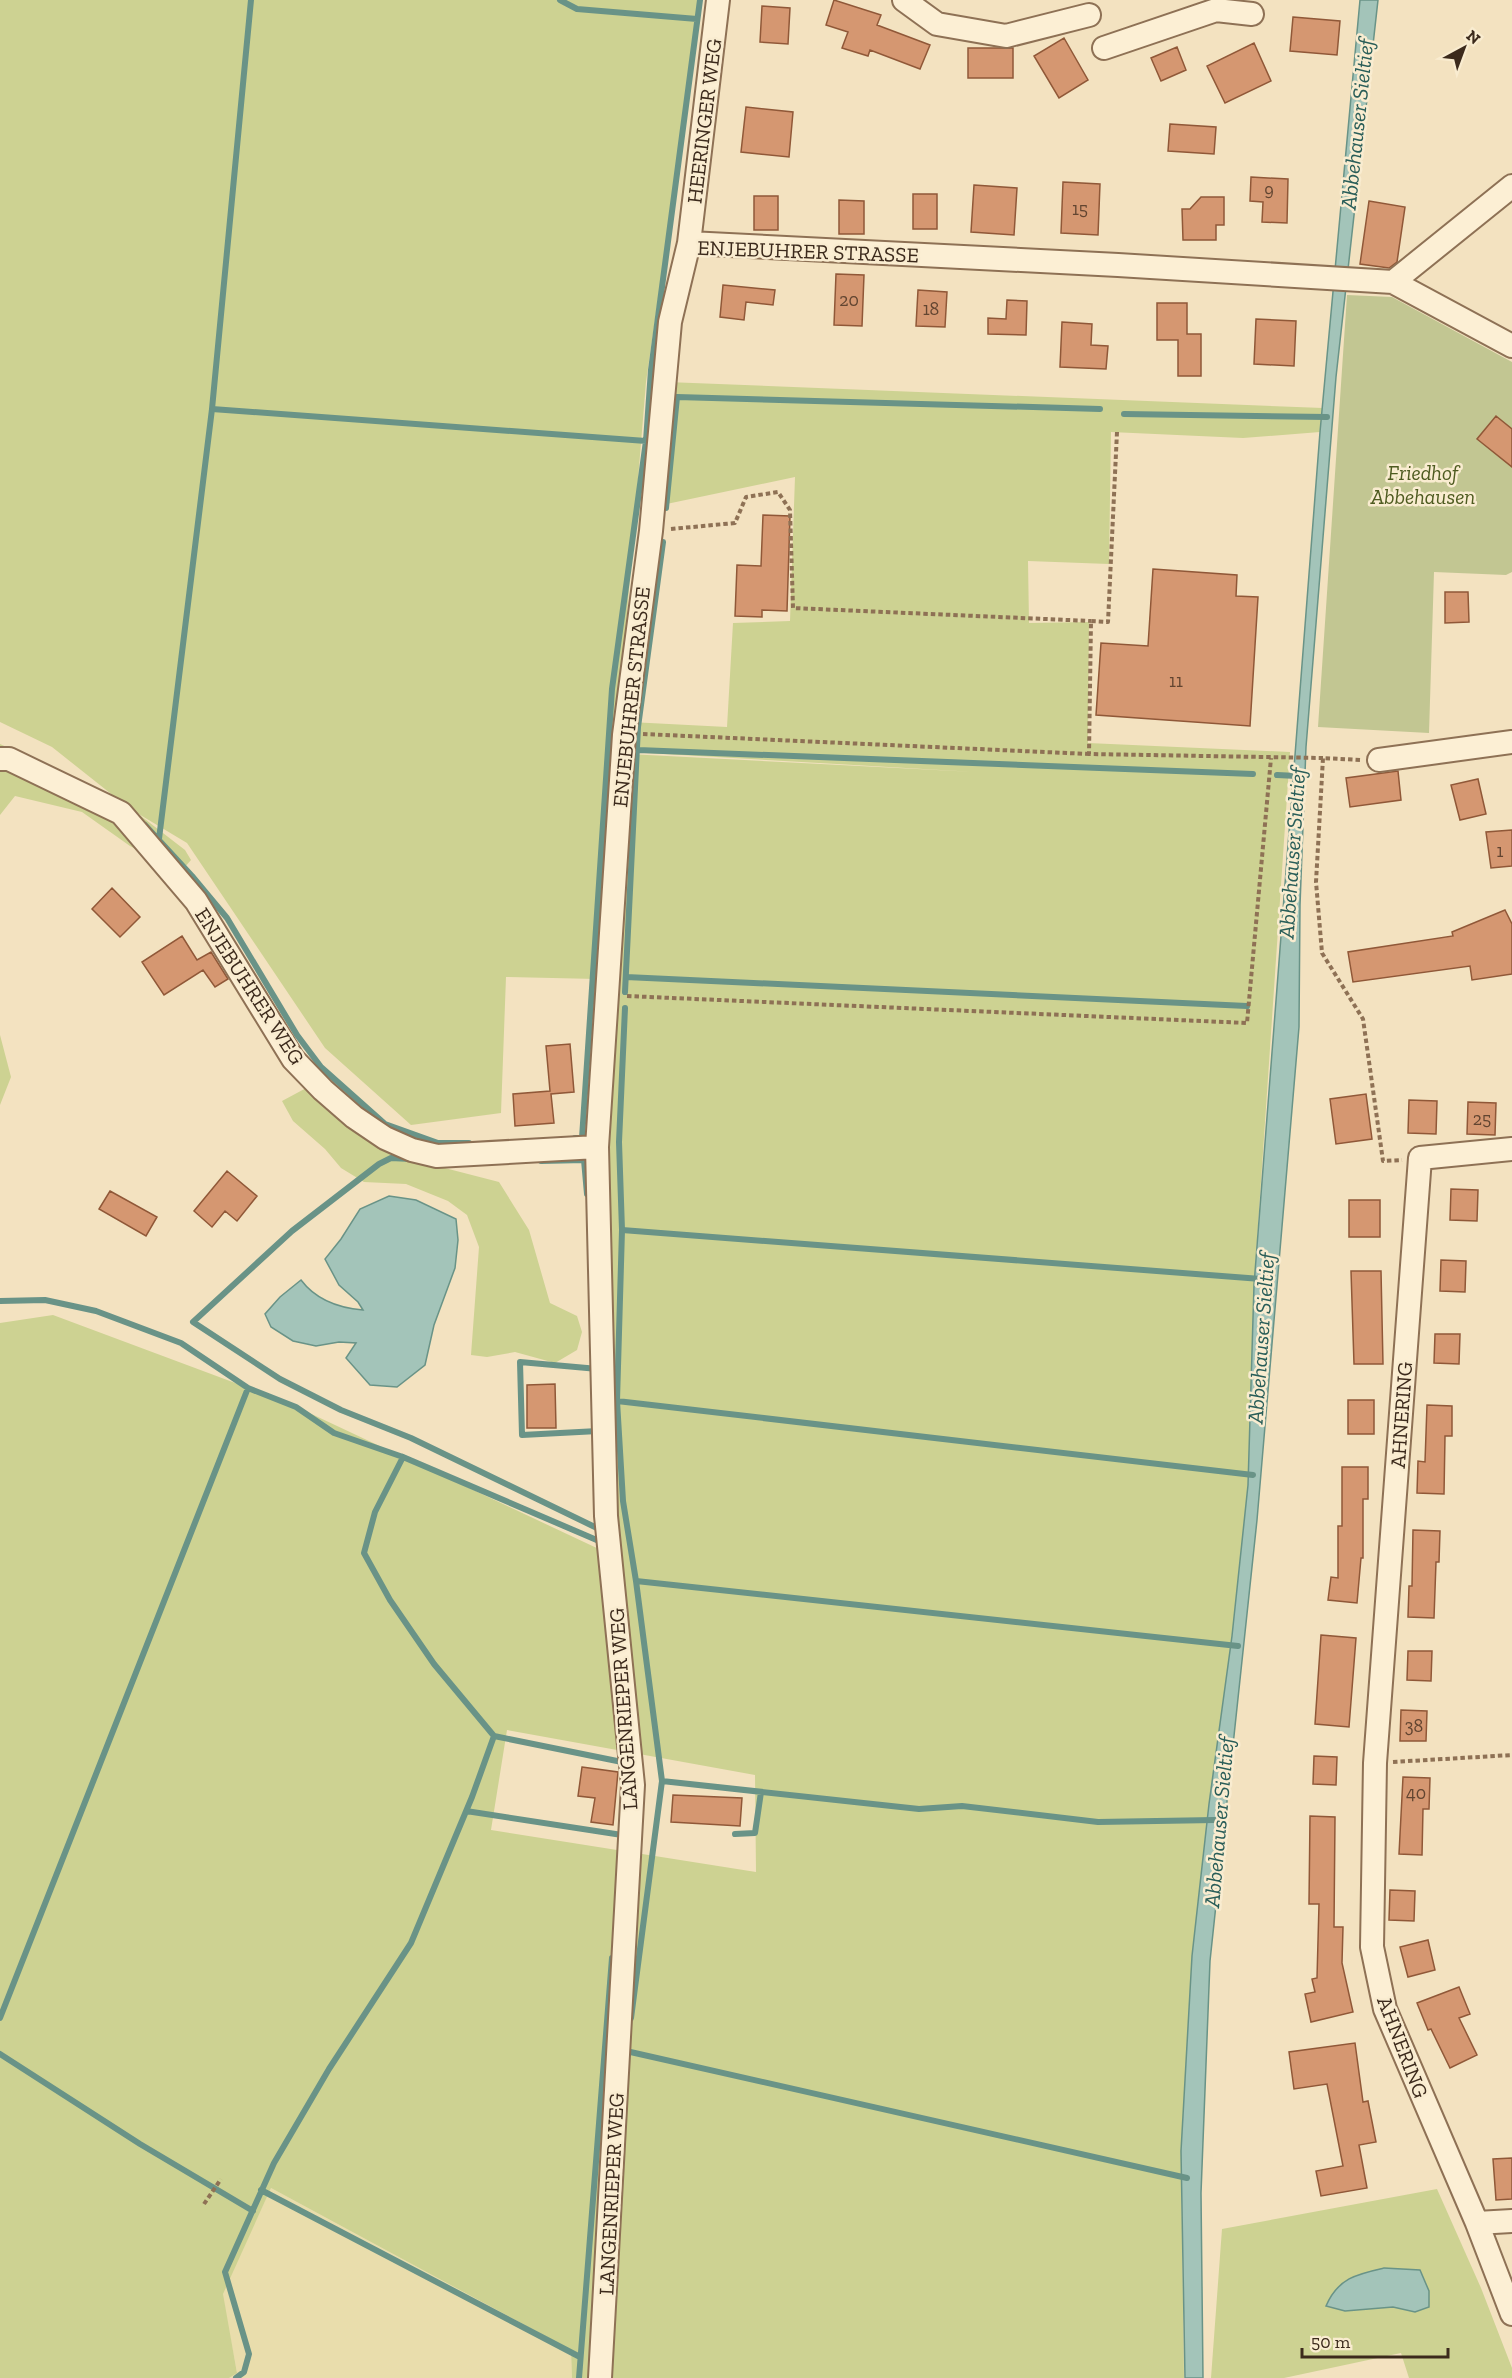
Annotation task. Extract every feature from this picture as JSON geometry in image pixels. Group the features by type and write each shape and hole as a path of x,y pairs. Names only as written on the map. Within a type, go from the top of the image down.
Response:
{"street":[{"name":"HEERINGER WEG","path":"689,243 718,0"},
{"path":"904,0 936,24 1006,36 1089,15"},
{"path":"1104,48 1216,10 1252,14"},
{"path":"1512,186 1393,282 1512,346"},
{"name":"ENJEBUHRER STRASSE","path":"597,1147 624,735 651,531 670,322 689,243 1393,282"},
{"path":"1379,760 1512,742"},
{"name":"ENJEBUHRER WEG","path":"0,759 9,759 121,813 196,901 293,1059 354,1117 385,1138 412,1150 437,1156 597,1147"},
{"name":"LANGENRIEPER WEG","path":"597,1147 606,1516 633,1785 600,2378"},
{"path":"1420,1158 1512,1149"},
{"name":"AHNERING","path":"1420,1158 1375,1763 1371,1947 1385,2009 1477,2223 1512,2314"},
{"path":"1477,2223 1512,2221"}],"path":[{"path":"651,531 735,523 746,498 778,492 790,510 793,608 1108,622 1117,432"},
{"path":"1089,754 1091,621"},
{"path":"645,734 1089,754 1379,760"},
{"path":"606,995 1247,1023 1271,758"},
{"path":"1323,759 1316,882 1322,953 1363,1018 1383,1161 1420,1158"},
{"path":"1375,1763 1512,1755"},
{"path":"204,2204 221,2179"}],"shaded area":[{"path":"271,2188 571,2350 572,2378 229,2378 237,2372 222,2294"}],"green space":[{"path":"0,0 701,0 646,382 597,979 506,977 501,1113 411,1125 325,1048 187,843 137,813 185,850 191,860 184,868 176,871 130,846 82,812 15,796 0,815 0,744 115,797 52,747 0,722"},
{"name":"Friedhof Abbehausen","path":"1347,295 1392,297 1512,362 1512,572 1506,575 1434,572 1429,733 1318,727"},
{"path":"667,382 1323,408 1320,432 1243,438 1111,432 1109,564 1028,561 1029,623 1089,622 1088,743 1290,752 1254,1285 1248,1485 1232,1636 1209,1804 1192,1956 1181,2151 1184,2378 572,2378 571,2350 271,2188 223,2294 237,2373 229,2378 0,2378 0,1323 53,1315 286,1402 601,1550 605,1238 628,754 975,772 629,752 630,722 727,727 733,623 790,621 795,477 657,506","holes":["507,1730 755,1775 756,1872 491,1830"]},
{"path":"0,1035 11,1077 0,1105"},
{"path":"310,1086 406,1158 499,1182 529,1230 550,1303 577,1316 582,1332 577,1350 555,1363 515,1352 487,1357 471,1355 479,1247 467,1215 448,1201 406,1184 364,1182 341,1168 325,1149 293,1121 282,1101"},
{"path":"1437,2189 1481,2288 1512,2368 1512,2378 1409,2378 1401,2353 1284,2378 1211,2378 1222,2229","holes":["1429,2291 1415,2312 1393,2307 1371,2308"]}],"water":[{"name":"Abbehauser Sieltief","path":"1360,0 1378,0 1336,377 1306,747 1300,905 1299,1027 1257,1520 1210,1961 1201,2193 1203,2378 1185,2378 1181,2151 1192,1956 1209,1804 1232,1636 1248,1485 1254,1285 1320,432"},
{"path":"389,1196 416,1200 456,1219 458,1240 455,1268 434,1325 425,1365 397,1387 370,1385 346,1358 356,1343 339,1342 316,1346 293,1341 271,1327 265,1314 280,1297 301,1280 314,1293 329,1302 363,1310 358,1302 339,1285 325,1259 360,1209"},
{"path":"1384,2268 1420,2270 1429,2291 1429,2307 1415,2312 1393,2307 1345,2311 1326,2306 1336,2289 1349,2279"}],"building":[{"path":"834,0 881,15 877,25 930,45 920,69 870,50 868,56 842,48 848,32 826,25"},
{"path":"762,6 790,8 788,44 760,42"},
{"path":"1293,17 1340,21 1337,55 1290,51"},
{"path":"1064,38 1088,80 1059,98 1034,56"},
{"path":"1254,43 1271,81 1225,103 1207,66"},
{"path":"1177,47 1186,70 1161,81 1151,58"},
{"path":"968,48 1013,48 1013,78 968,78"},
{"path":"746,107 793,112 789,157 741,152"},
{"path":"1170,124 1216,127 1214,154 1168,151"},
{"path":"1251,177 1288,179 1287,223 1262,222 1263,202 1250,201"},
{"path":"1063,182 1100,184 1098,235 1061,233"},
{"path":"974,185 1017,188 1014,235 971,232"},
{"path":"913,194 937,194 937,229 913,229"},
{"path":"754,196 778,196 778,230 754,230"},
{"path":"1201,197 1224,197 1224,225 1216,225 1216,240 1183,240 1182,209 1190,209"},
{"path":"839,200 864,201 864,234 839,234"},
{"path":"1369,201 1405,207 1397,262 1389,268 1360,264"},
{"path":"836,274 864,275 862,326 834,325"},
{"path":"723,285 775,290 773,305 746,302 744,320 720,317"},
{"path":"918,290 947,292 945,327 916,326"},
{"path":"1007,300 1027,301 1026,335 988,334 988,318 1006,319"},
{"path":"1157,303 1187,303 1187,334 1201,334 1201,376 1178,376 1178,340 1157,340"},
{"path":"1256,319 1296,321 1294,366 1254,364"},
{"path":"1062,322 1092,324 1091,345 1108,346 1106,369 1060,367"},
{"path":"1496,416 1512,429 1512,467 1477,439"},
{"path":"763,515 790,516 787,611 762,610 762,617 735,616 737,565 761,566"},
{"path":"1153,569 1237,575 1236,596 1258,597 1250,726 1096,715 1101,643 1148,646"},
{"path":"1445,592 1468,592 1469,622 1445,623"},
{"path":"1398,771 1401,800 1350,807 1346,778"},
{"path":"1478,779 1486,814 1460,820 1451,785"},
{"path":"1512,830 1512,866 1491,868 1486,832"},
{"path":"112,888 140,917 120,937 92,909"},
{"path":"1505,910 1512,924 1512,974 1472,980 1470,966 1353,982 1348,952 1453,936 1452,932"},
{"path":"182,936 197,960 211,952 228,979 215,987 203,970 164,995 142,962"},
{"path":"570,1044 574,1092 551,1094 554,1123 515,1126 513,1094 550,1091 546,1046"},
{"path":"1366,1094 1372,1139 1336,1144 1330,1099"},
{"path":"1409,1100 1437,1101 1436,1134 1408,1133"},
{"path":"1468,1102 1496,1103 1495,1135 1467,1134"},
{"path":"227,1171 257,1196 237,1221 225,1211 212,1227 194,1211"},
{"path":"1451,1189 1478,1190 1477,1221 1450,1220"},
{"path":"110,1191 157,1217 146,1236 99,1209"},
{"path":"1349,1200 1380,1200 1380,1237 1349,1237"},
{"path":"1441,1260 1466,1261 1465,1292 1440,1291"},
{"path":"1351,1271 1381,1271 1383,1364 1354,1364"},
{"path":"1435,1334 1460,1334 1459,1364 1434,1363"},
{"path":"555,1384 556,1428 527,1428 527,1385"},
{"path":"1348,1400 1374,1400 1374,1434 1348,1434"},
{"path":"1427,1405 1452,1406 1452,1436 1445,1436 1444,1494 1417,1493 1418,1461 1425,1462"},
{"path":"1342,1467 1368,1467 1368,1499 1363,1499 1363,1558 1361,1558 1357,1603 1328,1600 1331,1577 1338,1578 1338,1526 1342,1526"},
{"path":"1413,1530 1440,1531 1439,1562 1436,1562 1434,1618 1408,1617 1409,1586 1412,1586"},
{"path":"1321,1635 1356,1638 1349,1727 1315,1724"},
{"path":"1408,1651 1432,1651 1431,1681 1407,1680"},
{"path":"1401,1710 1427,1711 1426,1741 1400,1741"},
{"path":"1314,1756 1337,1757 1336,1785 1313,1784"},
{"path":"582,1767 618,1772 613,1825 591,1822 595,1798 578,1796"},
{"path":"1403,1777 1430,1778 1429,1809 1423,1809 1422,1855 1399,1854"},
{"path":"673,1795 742,1798 740,1826 671,1822"},
{"path":"1310,1816 1335,1817 1334,1927 1343,1927 1342,1963 1353,2012 1311,2022 1305,1994 1315,1992 1312,1979 1317,1978 1319,1904 1309,1904"},
{"path":"1390,1890 1415,1891 1414,1921 1389,1920"},
{"path":"1428,1940 1435,1970 1408,1977 1400,1947"},
{"path":"1459,1987 1470,2014 1459,2018 1477,2055 1450,2068 1431,2029 1428,2030 1417,2003"},
{"path":"1355,2043 1363,2102 1368,2101 1376,2142 1359,2145 1367,2188 1321,2196 1316,2171 1343,2166 1327,2084 1294,2089 1289,2052"},
{"path":"1512,2158 1512,2199 1496,2200 1493,2159"}],"waterway":[{"path":"159,839 212,409 251,0"},
{"path":"560,0 577,9 697,19"},
{"path":"575,1138 582,1138 612,689 646,441 651,370 700,0"},
{"path":"666,508 677,397 1100,409"},
{"path":"212,409 646,441"},
{"path":"1124,414 1327,417"},
{"path":"625,992 638,727 663,542"},
{"path":"638,750 1253,774"},
{"name":"Abbehauser Sieltief","path":"1277,775 1297,776"},
{"path":"145,825 227,918 297,1035 321,1067 385,1124 438,1143 469,1143"},
{"path":"626,977 1247,1006"},
{"name":"Abbehauser Sieltief","path":"625,1008 619,1142 622,1230 617,1401 623,1501 636,1581 662,1781 919,1809 962,1806 1098,1822 1215,1820"},
{"path":"411,1159 391,1158 379,1164 292,1231 193,1322 280,1379 341,1410 411,1438 599,1529"},
{"path":"541,1161 584,1160 587,1194"},
{"name":"Abbehauser Sieltief","path":"622,1230 1261,1279"},
{"path":"0,1301 45,1300 96,1311 181,1343 248,1388 296,1407 334,1433 403,1457 599,1541"},
{"path":"598,1369 520,1362 522,1435 598,1431 598,1433"},
{"path":"0,2018 248,1388"},
{"path":"617,1401 1253,1475"},
{"path":"403,1457 375,1512 364,1553 390,1600 434,1664 494,1736 622,1762 621,1757"},
{"path":"636,1581 1238,1646"},
{"path":"236,2378 244,2372 249,2354 225,2272 274,2163 329,2069 411,1943 472,1797 494,1736"},
{"path":"631,2018 662,1781"},
{"path":"735,1834 755,1833 761,1792"},
{"path":"466,1811 622,1835 622,1838"},
{"path":"579,2378 612,1958"},
{"path":"626,2051 1187,2178"},
{"path":"0,2054 140,2144 253,2211"},
{"path":"261,2190 580,2357"}]}
